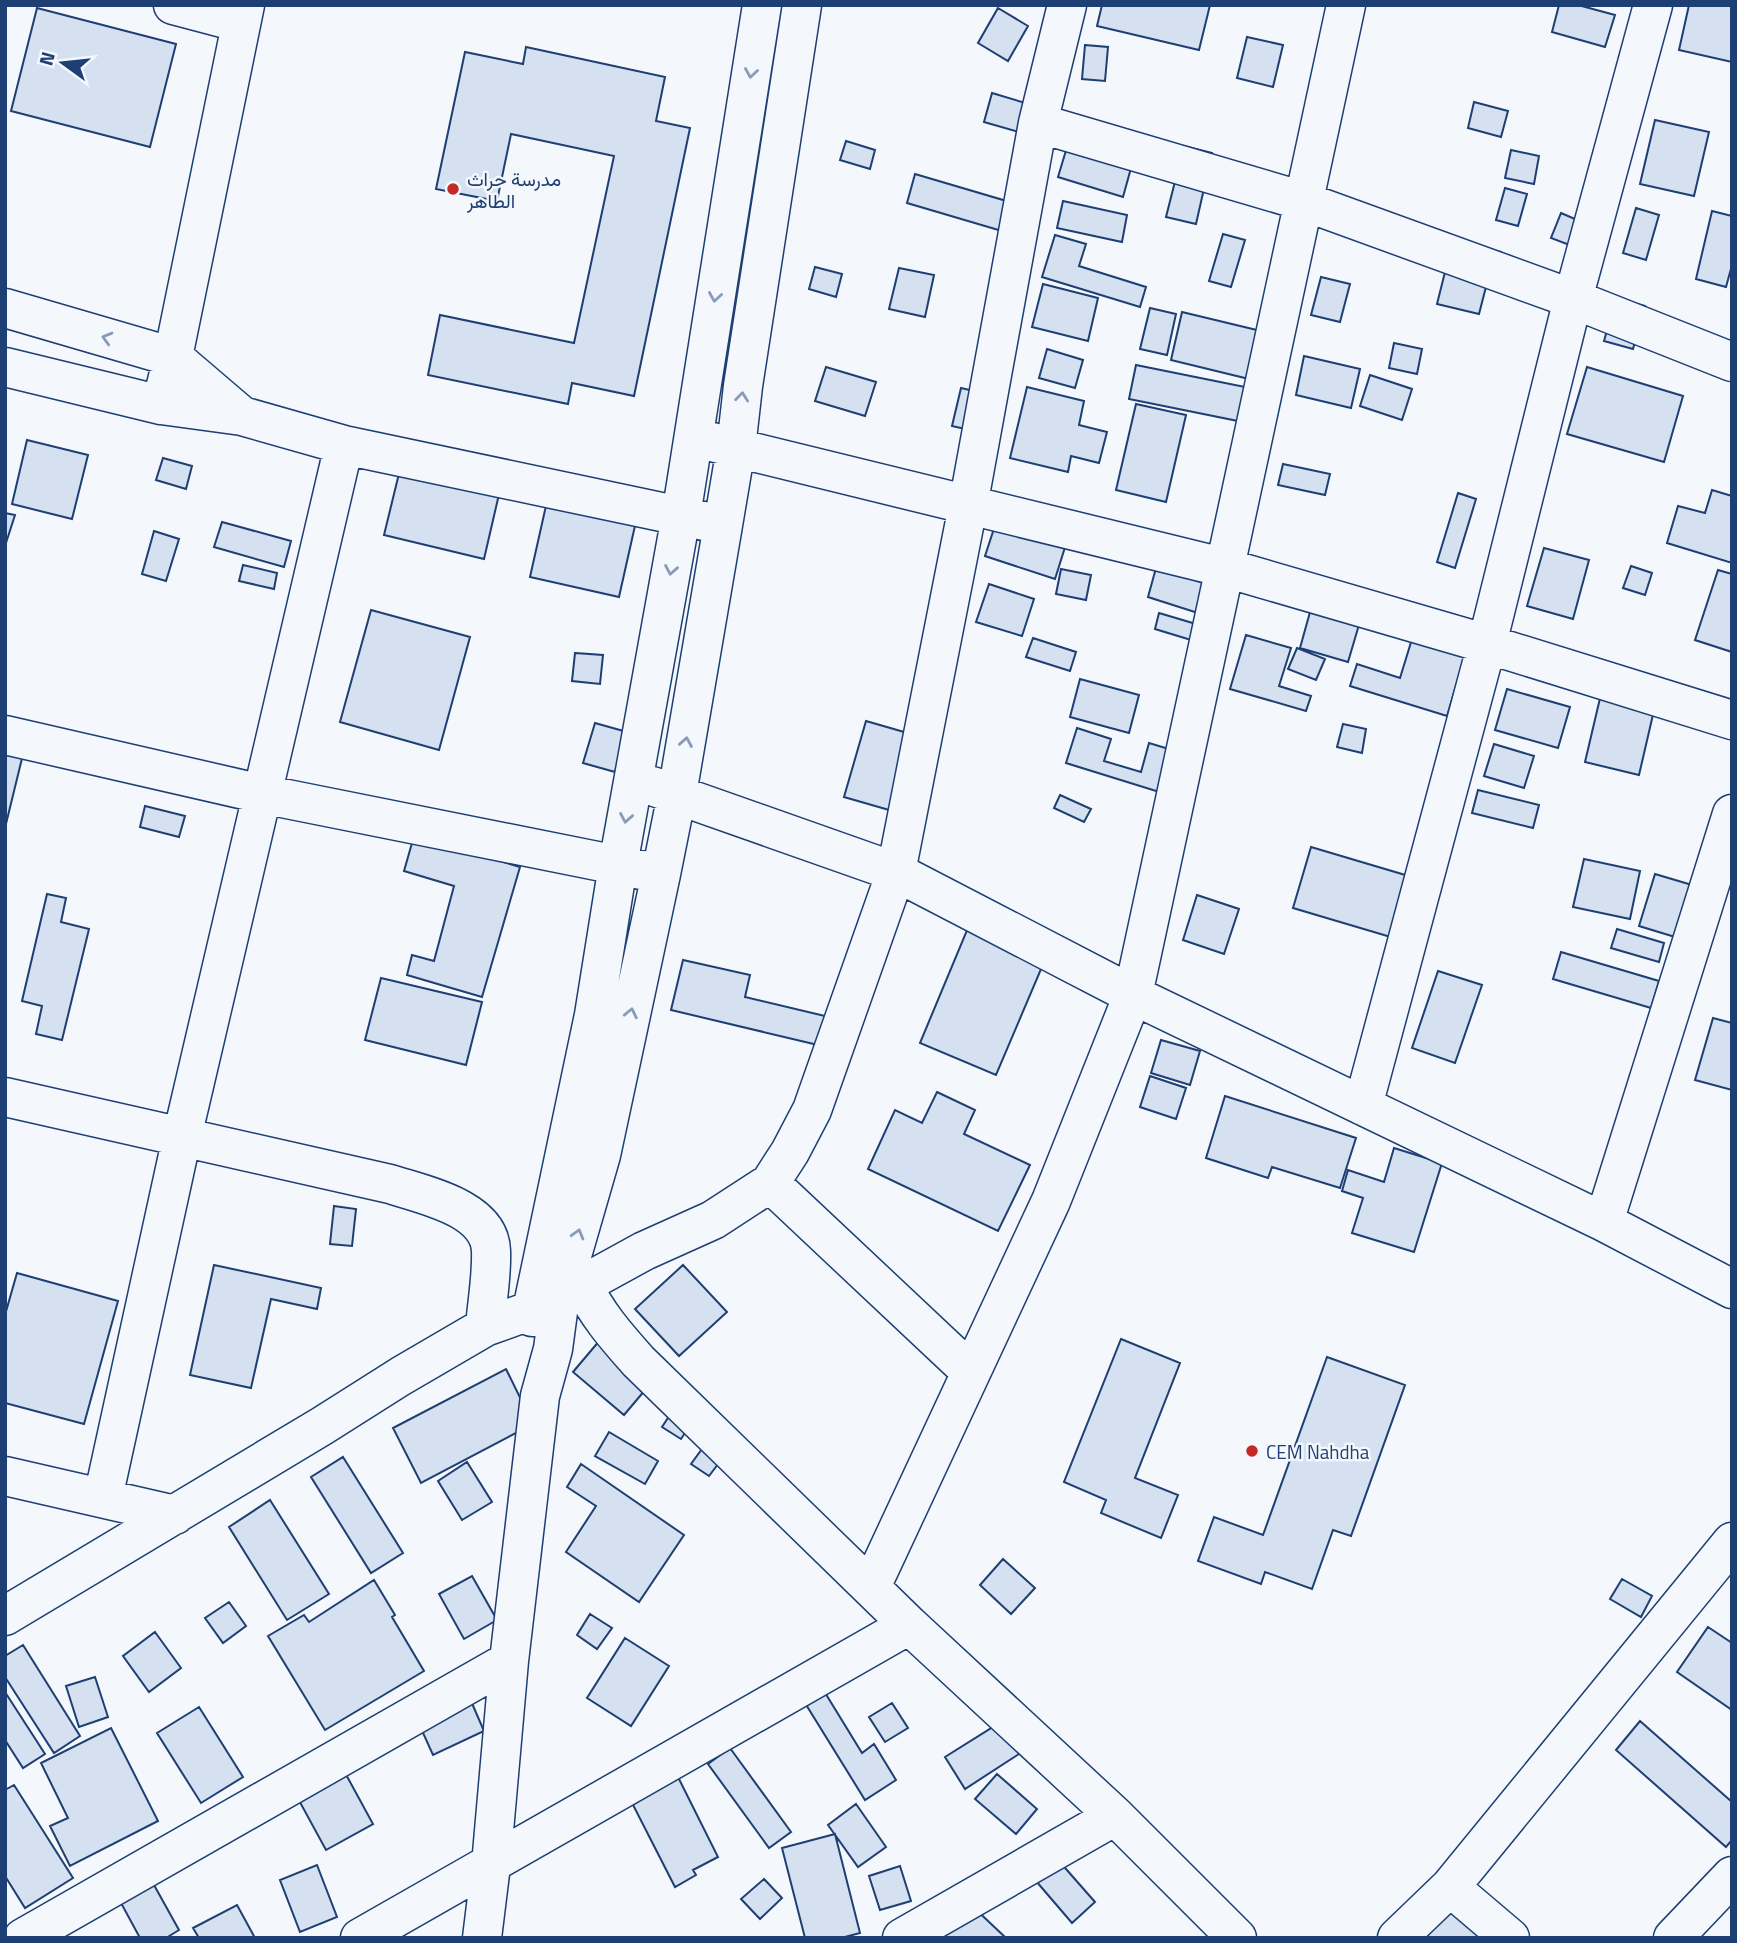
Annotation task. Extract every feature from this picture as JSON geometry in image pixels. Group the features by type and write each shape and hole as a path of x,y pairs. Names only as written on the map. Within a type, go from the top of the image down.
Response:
{"street":[{"path":"160,405 173,357 243,14 173,5"},
{"path":"482,1938 509,1661 540,1396 553,1349 594,1015 618,865 681,516 762,5"},
{"path":"558,1297 601,1155 677,794 736,448 743,386 802,5"},
{"path":"5,1616 485,1327 558,1297 644,1251 713,1220 770,1183 812,1110 896,872 968,506 1038,123 1067,5"},
{"path":"871,1587 1051,1201 1133,995 1346,5"},
{"path":"1363,1106 1487,644 1573,299 1653,5"},
{"path":"1038,123 1303,201 1573,299 1732,362"},
{"path":"5,308 173,357 242,416"},
{"path":"5,367 160,405 242,416 344,445 723,524"},
{"path":"693,438 1226,568 1487,644 1732,720"},
{"path":"103,1498 183,1137 344,445"},
{"path":"5,735 262,794 661,874"},
{"path":"633,781 677,794 896,872 1133,995 1604,1222 1732,1289"},
{"path":"1604,1222 1732,814"},
{"path":"5,1097 390,1184 438,1199 468,1213 485,1229 491,1249 485,1327"},
{"path":"770,1183 971,1373"},
{"path":"558,1297 592,1304 611,1331 638,1361 909,1625 1115,1816 1237,1938"},
{"path":"5,1476 175,1515"},
{"path":"1397,1938 1450,1887 1732,1542"},
{"path":"360,1938 909,1625"},
{"path":"23,1938 509,1661"},
{"path":"902,1938 1115,1816"},
{"path":"1673,1938 1732,1876"},
{"path":"1450,1887 1510,1938"}],"building":[{"path":"1102,5 1210,5 1199,50 1097,26"},
{"path":"1559,5 1578,5 1615,15 1605,47 1552,32"},
{"path":"1689,5 1732,5 1732,62 1679,50"},
{"path":"37,8 176,44 150,147 11,111"},
{"path":"998,8 1028,26 1008,61 978,43"},
{"path":"1247,37 1283,45 1273,87 1237,78"},
{"path":"1085,45 1108,47 1105,81 1082,79"},
{"path":"526,47 665,77 656,121 690,128 634,396 572,383 568,404 428,375 440,315 574,343 614,156 511,134 497,201 436,189 465,52 523,64"},
{"path":"992,93 1042,108 1033,136 984,122"},
{"path":"1474,102 1508,111 1501,137 1468,128"},
{"path":"1076,117 1131,168 1123,197 1058,177"},
{"path":"1655,120 1709,132 1694,196 1640,184"},
{"path":"846,141 875,150 870,169 840,160"},
{"path":"1184,146 1212,153 1196,224 1166,217"},
{"path":"1511,150 1539,156 1534,184 1505,178"},
{"path":"915,174 1020,205 1012,234 907,203"},
{"path":"1505,188 1527,194 1518,226 1496,220"},
{"path":"1063,201 1127,215 1122,242 1057,228"},
{"path":"1636,208 1659,215 1646,260 1623,253"},
{"path":"1712,211 1732,216 1732,265 1726,287 1696,279"},
{"path":"1561,213 1582,222 1572,246 1551,238"},
{"path":"1223,234 1245,240 1231,287 1209,281"},
{"path":"1055,235 1086,244 1079,266 1146,287 1140,307 1042,277"},
{"path":"1453,240 1501,252 1493,284 1487,283 1479,314 1437,304"},
{"path":"815,267 842,274 836,297 809,289"},
{"path":"899,268 934,275 925,317 889,309"},
{"path":"1321,277 1350,284 1340,322 1311,315"},
{"path":"1043,284 1098,298 1088,341 1032,327"},
{"path":"1616,298 1645,306 1633,349 1604,341"},
{"path":"1150,308 1176,314 1167,355 1140,349"},
{"path":"1182,312 1261,331 1249,379 1171,360"},
{"path":"1394,343 1422,349 1417,374 1389,368"},
{"path":"1047,349 1083,360 1075,388 1039,378"},
{"path":"1304,356 1360,369 1351,408 1296,395"},
{"path":"1136,365 1250,388 1243,422 1129,399"},
{"path":"826,367 876,382 865,416 815,401"},
{"path":"1587,367 1683,396 1664,462 1567,434"},
{"path":"1370,375 1412,389 1402,420 1360,406"},
{"path":"1027,387 1084,401 1079,425 1107,432 1099,463 1071,456 1068,472 1010,458"},
{"path":"961,388 983,393 974,431 952,426"},
{"path":"1136,404 1186,415 1166,502 1116,490"},
{"path":"27,440 88,455 72,519 12,504"},
{"path":"404,453 503,477 484,559 384,535"},
{"path":"163,458 192,466 186,489 156,480"},
{"path":"1283,464 1330,474 1325,495 1278,485"},
{"path":"552,479 641,499 619,597 530,577"},
{"path":"1712,490 1732,496 1732,563 1667,543 1678,506 1705,513"},
{"path":"1458,493 1476,499 1455,568 1437,562"},
{"path":"1005,495 1066,544 1055,579 985,556"},
{"path":"5,513 15,515 5,546"},
{"path":"222,522 291,541 284,567 214,547"},
{"path":"154,531 179,539 166,581 142,574"},
{"path":"1544,548 1589,560 1573,619 1527,606"},
{"path":"243,565 277,573 274,589 239,581"},
{"path":"1631,566 1652,573 1645,595 1623,588"},
{"path":"1156,568 1210,585 1201,614 1148,597"},
{"path":"1061,569 1091,575 1086,600 1056,594"},
{"path":"1718,570 1732,574 1732,652 1695,640"},
{"path":"989,584 1034,599 1022,636 976,622"},
{"path":"1317,587 1366,601 1348,662 1300,648"},
{"path":"371,610 470,637 439,750 340,722"},
{"path":"1159,613 1196,624 1191,640 1155,629"},
{"path":"1420,613 1473,629 1447,716 1350,686 1357,664 1400,678"},
{"path":"1246,635 1291,648 1279,686 1311,696 1306,711 1230,689"},
{"path":"1033,638 1076,652 1070,671 1026,657"},
{"path":"1297,648 1325,659 1316,680 1288,669"},
{"path":"575,653 603,655 600,684 572,681"},
{"path":"1080,679 1139,695 1129,733 1070,717"},
{"path":"1507,689 1570,707 1558,748 1495,730"},
{"path":"1658,693 1639,775 1585,762 1601,694"},
{"path":"866,721 918,736 896,812 844,797"},
{"path":"595,723 627,732 615,772 583,763"},
{"path":"1343,724 1366,729 1362,753 1337,747"},
{"path":"1077,728 1111,739 1104,761 1141,772 1149,743 1182,753 1169,795 1066,763"},
{"path":"5,738 26,742 5,828"},
{"path":"1494,744 1534,756 1524,788 1484,776"},
{"path":"1478,790 1539,805 1533,828 1472,813"},
{"path":"1060,795 1091,809 1084,822 1054,808"},
{"path":"145,806 185,816 179,837 140,827"},
{"path":"414,836 520,867 482,997 407,975 412,955 434,961 454,886 404,871"},
{"path":"1311,847 1412,877 1394,938 1293,908"},
{"path":"1584,859 1640,871 1630,919 1573,907"},
{"path":"1655,874 1692,885 1675,937 1639,926"},
{"path":"47,894 66,898 61,922 89,929 62,1040 36,1034 42,1006 22,1001"},
{"path":"1197,895 1239,909 1224,954 1183,940"},
{"path":"970,923 1047,955 996,1075 920,1043"},
{"path":"1617,929 1664,943 1659,962 1611,948"},
{"path":"1561,952 1659,981 1651,1008 1553,979"},
{"path":"683,960 750,975 745,997 825,1016 818,1045 671,1010"},
{"path":"1438,971 1482,985 1455,1063 1412,1048"},
{"path":"381,978 482,1002 466,1065 365,1040"},
{"path":"1713,1018 1732,1023 1732,1090 1695,1080"},
{"path":"1161,1040 1200,1051 1190,1085 1151,1073"},
{"path":"1150,1076 1186,1088 1176,1119 1140,1107"},
{"path":"937,1092 975,1110 964,1134 1030,1165 998,1231 868,1169 895,1110 922,1123"},
{"path":"1225,1096 1356,1138 1340,1188 1272,1167 1268,1178 1206,1158"},
{"path":"1394,1148 1442,1163 1414,1252 1352,1233 1363,1198 1342,1191 1348,1170 1384,1182"},
{"path":"334,1206 356,1209 352,1246 330,1244"},
{"path":"214,1265 321,1288 317,1309 271,1299 251,1388 190,1375"},
{"path":"683,1265 727,1312 679,1356 635,1309"},
{"path":"17,1273 118,1301 84,1424 5,1403 5,1315"},
{"path":"1121,1339 1180,1363 1135,1478 1178,1495 1161,1538 1101,1513 1106,1500 1064,1482"},
{"path":"600,1340 651,1383 624,1415 573,1372"},
{"path":"1327,1357 1405,1385 1351,1536 1333,1530 1312,1589 1265,1572 1261,1584 1198,1561 1214,1517 1263,1535"},
{"path":"506,1369 533,1424 421,1483 393,1428"},
{"path":"677,1404 696,1416 681,1439 662,1427"},
{"path":"609,1432 658,1461 645,1484 595,1456"},
{"path":"713,1434 731,1447 709,1476 691,1464"},
{"path":"343,1457 403,1553 371,1573 311,1477"},
{"path":"467,1462 492,1502 462,1520 438,1481"},
{"path":"581,1464 684,1535 639,1602 566,1552 596,1506 567,1487"},
{"path":"270,1500 329,1594 287,1620 229,1527"},
{"path":"1003,1559 1035,1588 1011,1614 980,1585"},
{"path":"472,1576 497,1620 464,1639 439,1594"},
{"path":"1622,1579 1652,1596 1641,1617 1610,1599"},
{"path":"374,1580 424,1671 325,1730 268,1636 304,1615 309,1622"},
{"path":"229,1602 246,1626 223,1643 205,1618"},
{"path":"590,1614 612,1628 597,1649 577,1635"},
{"path":"1708,1627 1732,1643 1732,1710 1677,1672"},
{"path":"155,1632 181,1668 149,1692 123,1656"},
{"path":"625,1638 669,1666 631,1726 587,1698"},
{"path":"23,1645 80,1736 54,1753 5,1677 5,1656"},
{"path":"95,1677 108,1717 79,1727 66,1686"},
{"path":"824,1691 862,1753 874,1744 896,1780 865,1800 805,1703"},
{"path":"5,1692 45,1754 23,1768 5,1740"},
{"path":"471,1701 484,1731 433,1755 419,1724"},
{"path":"892,1703 908,1728 885,1742 869,1717"},
{"path":"199,1707 243,1777 201,1803 157,1733"},
{"path":"1020,1710 1039,1741 965,1789 945,1757"},
{"path":"1640,1721 1732,1802 1732,1840 1726,1847 1616,1750"},
{"path":"111,1728 158,1821 70,1866 50,1826 68,1818 41,1763"},
{"path":"730,1748 791,1832 769,1848 708,1764"},
{"path":"343,1769 373,1824 326,1850 296,1795"},
{"path":"997,1774 1037,1809 1016,1834 975,1799"},
{"path":"677,1775 718,1857 693,1870 696,1875 675,1887 630,1799"},
{"path":"14,1785 73,1878 25,1908 5,1876 5,1790"},
{"path":"856,1804 886,1847 858,1867 828,1825"},
{"path":"835,1834 860,1933 841,1938 805,1938 782,1848"},
{"path":"1059,1861 1095,1902 1072,1923 1036,1881"},
{"path":"317,1865 337,1917 300,1932 280,1880"},
{"path":"900,1866 911,1901 880,1910 869,1876"},
{"path":"764,1879 782,1898 760,1919 741,1899"},
{"path":"154,1885 179,1930 166,1938 140,1938 121,1903"},
{"path":"1466,1885 1525,1938 1430,1938 1427,1935"},
{"path":"969,1903 1006,1938 936,1938"},
{"path":"237,1905 255,1938 199,1938 193,1928"}],"place":[{"name":"مدرسة حراث الطاهر","path":"453,189"},
{"name":"CEM Nahdha","path":"1252,1451"}]}
